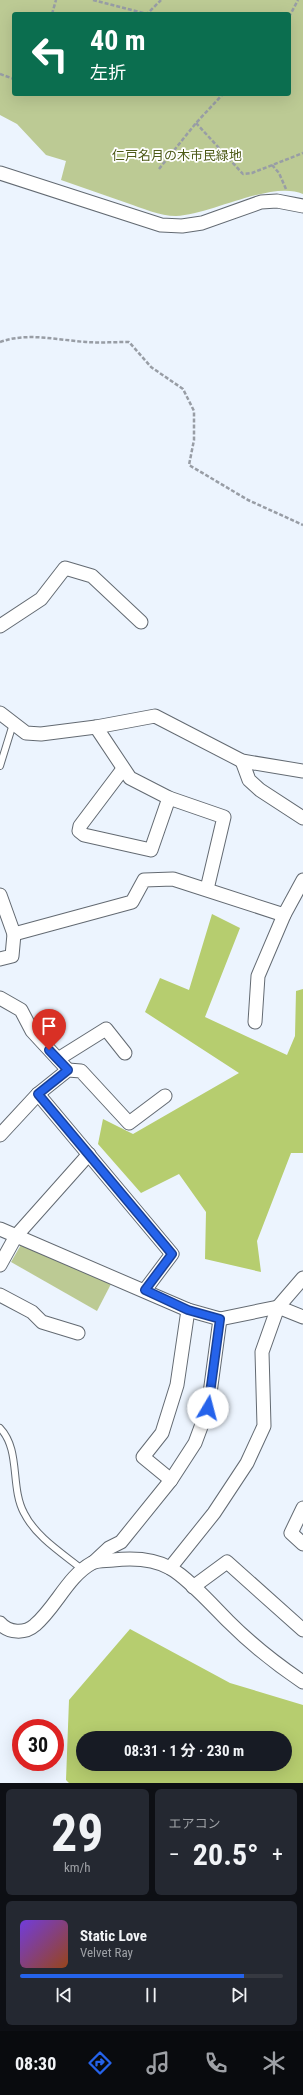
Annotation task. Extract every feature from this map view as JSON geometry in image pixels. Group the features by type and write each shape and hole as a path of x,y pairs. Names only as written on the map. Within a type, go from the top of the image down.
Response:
{"street":[{"path":"0,173 160,225 182,226 202,223 261,202 277,201 303,206"},
{"path":"0,626 40,599 65,568 92,576 141,622"},
{"path":"0,713 26,733 41,734 96,727 156,716 242,762 303,771"},
{"path":"96,727 130,778 169,798 224,817 207,890"},
{"path":"242,762 249,780 260,790 303,818"},
{"path":"123,769 80,826 79,831 84,835 151,850 169,798"},
{"path":"14,934 132,902 144,880 173,879 284,915"},
{"path":"255,1022 258,976 284,915 302,885"},
{"path":"0,896 14,934 12,956 0,959"},
{"path":"0,998 21,1010 32,1031 68,1070"},
{"path":"58,1059 106,1028 125,1053"},
{"path":"0,1135 38,1094 68,1070 81,1071 129,1123 165,1096"},
{"path":"38,1094 172,1254 145,1290"},
{"path":"0,1265 16,1236 89,1154"},
{"path":"0,1229 145,1290 188,1310 220,1319 278,1307 303,1317"},
{"path":"170,1568 218,1507 247,1463 264,1426 262,1352 278,1307 303,1278"},
{"path":"0,1296 32,1312 42,1322 78,1332"},
{"path":"171,1480 143,1458 162,1433 177,1385 188,1310"},
{"path":"0,1623 4,1627 21,1632 34,1626 83,1570 109,1548 121,1542 171,1480 195,1443 208,1408 220,1319"},
{"path":"303,1508 291,1533 303,1544"},
{"path":"94,1562 125,1559 146,1561 170,1568 194,1587 245,1638 281,1668 303,1682"},
{"path":"194,1587 226,1562 303,1630"}],"lane":[{"path":"0,766 13,724"},
{"path":"0,1428 4,1433 12,1451 18,1493 23,1512 36,1531 83,1570"}],"path":[{"path":"53,12 56,0"},
{"path":"93,0 139,12"},
{"path":"149,12 162,0"},
{"path":"291,13 298,0"},
{"path":"0,74 12,77"},
{"path":"159,169 196,123 221,96"},
{"path":"196,123 243,174 252,173 303,153"},
{"path":"272,165 279,173 289,195 290,203"},
{"path":"0,342 27,337 86,342 129,342 151,367 183,389 194,410 194,440 189,465 248,500 303,525"}],"green space":[{"name":"仁戸名月の木市民緑地","path":"0,0 303,0 303,194 290,191 275,191 259,194 191,214 170,216 157,213 61,180 66,161 46,155 17,124 0,115"},
{"path":"212,914 240,928 205,1017 287,1055 295,1036 296,991 303,989 303,1153 291,1153 257,1241 261,1272 205,1259 206,1212 179,1174 141,1193 98,1144 103,1119 133,1134 239,1073 145,1012 160,978 189,990"},
{"path":"22,1243 111,1284 97,1311 11,1262"},
{"path":"130,1629 230,1683 303,1705 303,1783 69,1783 66,1780 69,1700"}],"route":[{"path":"49,1050 68,1070 38,1094 172,1254 145,1290 188,1310 220,1319 208,1408"}]}
